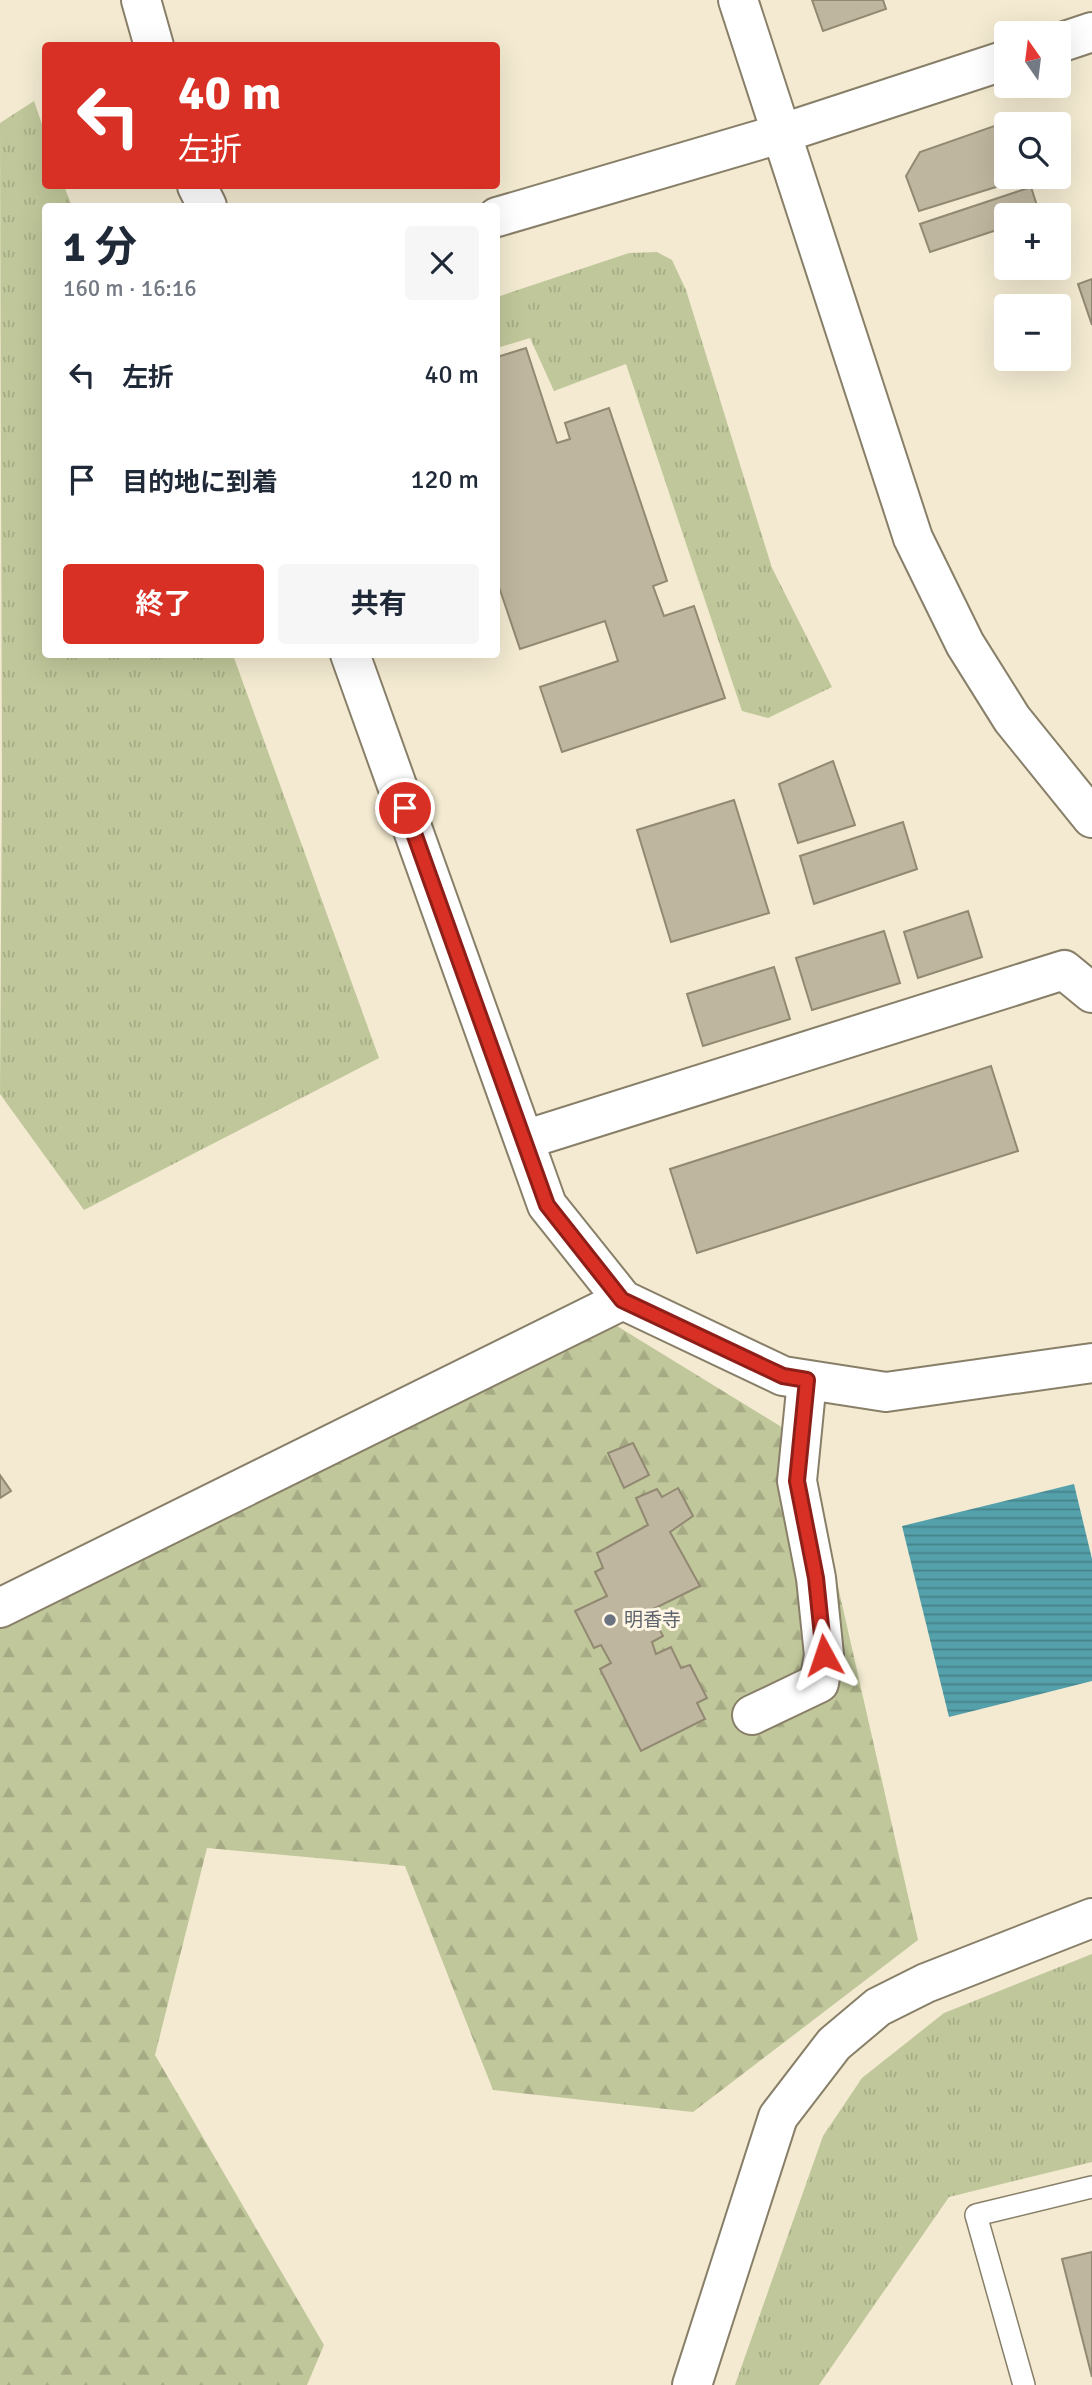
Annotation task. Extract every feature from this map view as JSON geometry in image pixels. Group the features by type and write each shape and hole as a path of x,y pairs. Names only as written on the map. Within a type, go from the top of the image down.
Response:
{"street":[{"path":"141,0 153,42"},
{"path":"738,0 913,538 965,644 1012,719 1092,817"},
{"path":"1071,39 1092,32"},
{"path":"500,215 783,134 994,64"},
{"path":"352,658 547,1205 622,1300 783,1376 887,1392 1092,1363"},
{"path":"524,1140 1064,970 1092,993"},
{"path":"0,1608 622,1300"},
{"path":"752,1715 819,1683 824,1655 816,1578 797,1481 807,1380"},
{"path":"692,2385 778,2117 817,2063 834,2044 878,2007 926,1983 1092,1918"}],"lane":[{"path":"1024,2385 976,2215 1092,2187"}],"green space":[{"path":"34,101 42,124 42,189 65,189 71,203 42,203 42,658 234,658 379,1058 84,1210 0,1094 0,123"},
{"path":"657,252 672,260 686,290 772,568 832,687 768,718 742,711 626,364 554,391 530,338 500,347 500,296 629,253"},
{"path":"599,1315 780,1426 813,1476 918,1940 693,2112 493,2090 405,1866 207,1848 155,2055 324,2345 307,2385 0,2385 0,1625"},
{"path":"1092,1954 1092,2162 949,2197 819,2385 735,2385 823,2136 862,2078 944,2013"}],"water":[{"path":"1074,1484 1092,1559 1092,1681 949,1717 902,1526"}],"building":[{"path":"812,0 883,0 886,9 823,31"},
{"path":"994,126 994,188 919,211 906,176 920,152"},
{"path":"1025,189 1032,189 1036,203 994,203 994,231 930,252 920,224"},
{"path":"1092,279 1092,325 1078,284"},
{"path":"526,348 557,443 570,439 565,423 609,408 667,581 653,586 664,616 694,606 725,698 562,752 540,687 618,661 605,621 520,649 500,590 500,356"},
{"path":"833,761 855,825 798,843 779,784"},
{"path":"734,800 769,913 671,942 637,830"},
{"path":"903,822 917,869 814,904 800,856"},
{"path":"968,911 982,957 918,978 904,932"},
{"path":"884,931 900,983 812,1010 796,958"},
{"path":"774,967 790,1019 703,1046 687,994"},
{"path":"991,1066 1018,1151 697,1253 670,1169"},
{"path":"633,1443 649,1475 624,1488 608,1453"},
{"path":"0,1475 11,1491 0,1498"},
{"name":"明香寺","path":"678,1488 693,1516 670,1532 700,1586 639,1616 645,1629 656,1623 663,1636 652,1642 656,1654 671,1647 681,1668 690,1665 707,1698 697,1703 705,1719 641,1751 600,1669 611,1663 601,1645 594,1648 575,1611 607,1596 595,1572 603,1568 597,1553 648,1525 636,1498 657,1489 662,1497"},
{"path":"1092,2252 1092,2377 1062,2259"}],"place":[{"name":"明香寺","path":"610,1620"}],"route":[{"path":"405,808 547,1205 622,1300 783,1376 807,1380 797,1481 816,1578 824,1655"}]}
